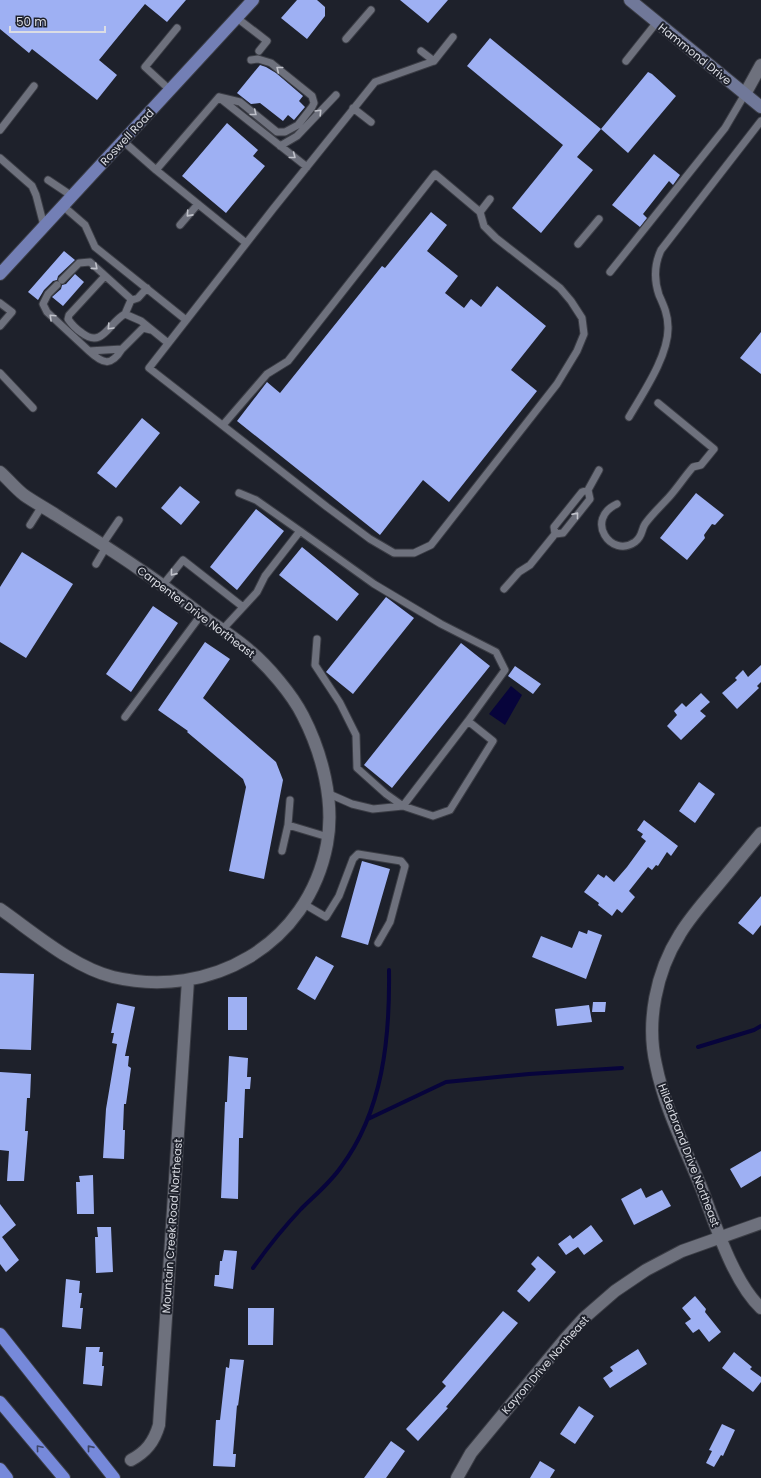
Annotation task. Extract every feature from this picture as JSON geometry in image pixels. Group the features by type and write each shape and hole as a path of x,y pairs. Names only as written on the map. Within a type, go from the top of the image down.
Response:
{"highway":[{"path":"0,1334 114,1478"},
{"path":"0,1402 64,1478"},
{"path":"0,1469 7,1478"}],"main road":[{"name":"Roswell Road","path":"0,274 253,0"}],"street":[{"name":"Hammond Drive","path":"630,0 761,107"},
{"path":"745,94 761,65"},
{"name":"Carpenter Drive Northeast","path":"0,472 23,494 140,569 249,650 278,680 302,714 312,736 320,760 327,793 329,823 328,837 318,875 304,904 293,919 280,934 248,959 230,968 210,975 188,980 165,982 134,981 111,976 88,968 69,957 0,909"},
{"name":"Hilderbrand Drive Northeast","path":"761,833 692,916 669,954 659,980 654,1008 652,1036 655,1065 664,1095 721,1238 738,1278 761,1308"},
{"name":"Mountain Creek Road Northeast","path":"131,1460 141,1454 149,1446 155,1437 159,1425 188,980"},
{"name":"Kayron Drive Northeast","path":"457,1478 471,1453 565,1339 584,1318 615,1291 646,1270 682,1251 761,1223"}],"lane":[{"path":"346,39 370,10"},
{"path":"237,18 267,41 259,51"},
{"path":"626,61 657,22"},
{"path":"170,90 145,66 177,28"},
{"path":"223,425 267,374 288,361 435,174 480,212 484,226 496,238 560,288 571,301 582,318 584,334 577,351 557,384 431,546 414,554 394,553 370,539 149,368 246,243 375,82 434,61 453,38"},
{"path":"421,51 434,61"},
{"path":"219,97 240,102 277,132 284,132 298,125 314,103 312,96 271,62 258,59 251,60"},
{"path":"0,130 34,86"},
{"path":"610,272 725,128 745,94"},
{"path":"280,146 297,136 336,95"},
{"path":"219,97 307,167"},
{"path":"156,170 219,97"},
{"path":"354,108 371,122"},
{"path":"629,417 650,383 668,340 668,318 656,283 655,272 657,259 661,250 761,121"},
{"path":"123,141 156,170 246,243"},
{"path":"0,158 32,186 36,195 44,226"},
{"path":"48,180 72,196"},
{"path":"480,212 490,199"},
{"path":"180,224 198,204"},
{"path":"63,206 85,225 95,246 186,320"},
{"path":"578,244 599,219"},
{"path":"90,262 131,300 125,314 121,316 104,334 95,339 88,338 47,312 44,304 48,294 79,263 90,262"},
{"path":"105,276 69,315 68,319 69,327 89,351 98,360 110,361 115,359 122,349 143,328 153,330"},
{"path":"131,300 138,298 147,288"},
{"path":"0,303 12,312 0,326"},
{"path":"125,314 141,321 168,343"},
{"path":"89,351 122,349"},
{"path":"0,373 34,408"},
{"path":"618,504 605,512 602,518 601,526 603,533 612,544 626,546 639,539 644,526 672,494 692,467 701,465 714,449 658,403"},
{"path":"504,589 519,572 530,566 555,534 563,532 590,499 588,490 599,470"},
{"path":"555,534 554,527 582,492 588,490"},
{"path":"239,493 256,500 374,584 441,624 496,652 505,670 402,806 373,809 352,804 327,793"},
{"path":"30,525 42,506"},
{"path":"96,564 104,546 119,520"},
{"path":"222,630 257,592 265,576 300,531"},
{"path":"162,586 183,560 243,607"},
{"path":"125,717 201,615"},
{"path":"317,639 316,665 340,703 356,735 357,768 402,806 433,816 450,810 493,741 468,720"},
{"path":"282,851 288,825 290,800"},
{"path":"288,825 328,837"},
{"path":"304,904 326,917 339,896 353,859 358,854 401,861 405,866 392,915 390,922 378,943"}],"shaded area":[{"path":"511,686 522,695 505,725 489,714"}],"building":[{"path":"0,0 186,0 167,22 145,4 99,60 117,75 97,100 32,49 29,53 0,29"},
{"path":"297,0 317,0 325,7 325,16 307,39 281,18"},
{"path":"400,0 448,0 428,23"},
{"path":"490,38 601,129 577,157 593,170 541,233 512,208 563,145 467,66"},
{"path":"260,65 276,73 303,96 299,101 305,107 294,120 288,115 283,121 260,103 251,104 237,93"},
{"path":"648,72 676,96 628,153 601,129"},
{"path":"227,123 258,150 253,156 265,166 226,213 182,176"},
{"path":"654,154 680,175 673,185 669,181 643,214 647,218 640,227 612,205"},
{"path":"431,212 447,225 427,251 458,276 445,293 464,308 471,299 481,307 497,286 546,326 511,370 537,391 449,502 423,480 380,535 237,421 267,382 280,393 382,266 385,268"},
{"path":"64,251 75,260 58,276 57,280 53,281 44,290 38,300 28,292"},
{"path":"75,274 84,282 63,306 52,297 61,289 62,285 66,284"},
{"path":"761,332 761,374 740,358"},
{"path":"142,418 160,433 116,488 97,473"},
{"path":"180,486 200,502 181,525 161,508"},
{"path":"696,493 724,515 715,525 712,524 704,535 705,538 687,560 660,538"},
{"path":"256,509 284,531 237,590 210,567"},
{"path":"302,547 359,594 337,621 279,575"},
{"path":"22,552 73,584 26,658 0,642 0,587"},
{"path":"386,597 414,618 353,694 326,672"},
{"path":"153,606 178,623 131,692 106,674"},
{"path":"205,642 230,659 203,698 276,762 283,780 264,879 229,871 246,787 243,779 187,732 188,731 158,710"},
{"path":"461,643 490,666 392,788 364,765"},
{"path":"761,665 761,682 757,686 759,688 737,709 722,693 737,680 735,678 743,670 748,677"},
{"path":"515,666 541,684 533,694 508,676"},
{"path":"701,693 710,702 700,711 706,716 681,740 667,726 677,715 674,711 682,703 686,707"},
{"path":"699,782 715,794 695,823 679,811"},
{"path":"644,820 678,846 671,856 667,852 658,866 656,865 652,870 648,867 629,891 635,897 622,913 617,909 612,916 598,905 599,903 584,892 598,874 604,878 606,875 614,882 627,867 646,841 641,837 643,834 637,830"},
{"path":"362,861 390,869 368,945 341,937"},
{"path":"761,896 761,925 753,935 738,923"},
{"path":"588,930 602,935 586,979 532,957 541,936 572,948 579,931 587,934"},
{"path":"316,956 334,966 315,1000 297,989"},
{"path":"0,973 34,974 31,1050 0,1049"},
{"path":"228,997 247,997 247,1030 228,1030"},
{"path":"593,1002 606,1002 605,1012 592,1012"},
{"path":"117,1003 135,1007 125,1056 129,1056 128,1066 131,1068 126,1104 124,1104 124,1159 103,1158 106,1109 117,1044 112,1043 114,1033 111,1033"},
{"path":"589,1005 592,1022 557,1026 555,1009"},
{"path":"229,1056 248,1058 247,1077 251,1077 250,1089 245,1089 243,1138 239,1138 238,1199 221,1198 225,1102 227,1102"},
{"path":"0,1072 31,1074 30,1098 27,1098 25,1131 28,1131 24,1181 7,1181 9,1151 0,1150"},
{"path":"761,1151 761,1176 741,1188 730,1169"},
{"path":"93,1175 94,1214 77,1214 76,1182 80,1182 79,1176"},
{"path":"641,1188 646,1198 662,1190 671,1206 634,1225 621,1199"},
{"path":"0,1204 16,1225 2,1237 19,1260 6,1272 0,1264"},
{"path":"591,1225 603,1241 584,1255 578,1247 566,1255 558,1244 570,1235 573,1239"},
{"path":"97,1227 111,1227 113,1272 96,1273 95,1237 98,1237"},
{"path":"224,1250 237,1251 233,1289 214,1286 215,1275 219,1275 220,1261 222,1261"},
{"path":"538,1256 556,1272 529,1302 517,1291 536,1269 531,1264"},
{"path":"66,1279 80,1281 79,1293 82,1293 80,1308 83,1308 81,1329 62,1327"},
{"path":"695,1296 706,1309 705,1312 721,1332 709,1342 699,1329 693,1333 685,1323 691,1319 682,1308"},
{"path":"248,1308 274,1308 273,1345 248,1345"},
{"path":"503,1311 518,1323 446,1407 448,1408 418,1441 406,1429 446,1386 442,1382"},
{"path":"86,1347 100,1347 99,1352 103,1352 102,1366 104,1366 102,1386 83,1384"},
{"path":"638,1349 647,1364 610,1388 603,1378 613,1371 610,1367"},
{"path":"734,1352 752,1367 750,1369 761,1377 761,1382 753,1392 722,1368"},
{"path":"230,1359 244,1360 238,1406 237,1405 233,1454 236,1454 235,1467 213,1466 216,1420 220,1420 226,1367 229,1368"},
{"path":"579,1406 594,1416 575,1444 560,1434"},
{"path":"722,1424 735,1430 723,1456 721,1455 714,1467 706,1463 712,1451 709,1450"},
{"path":"391,1441 405,1451 386,1478 364,1478"},
{"path":"540,1461 555,1470 550,1478 530,1478"}],"waterway":[{"path":"253,1268 288,1223 337,1173 355,1145 366,1122 375,1098 385,1047 388,1022 389,970"},
{"path":"698,1047 754,1030 761,1026"},
{"path":"368,1119 446,1082 529,1074 622,1068"}]}
